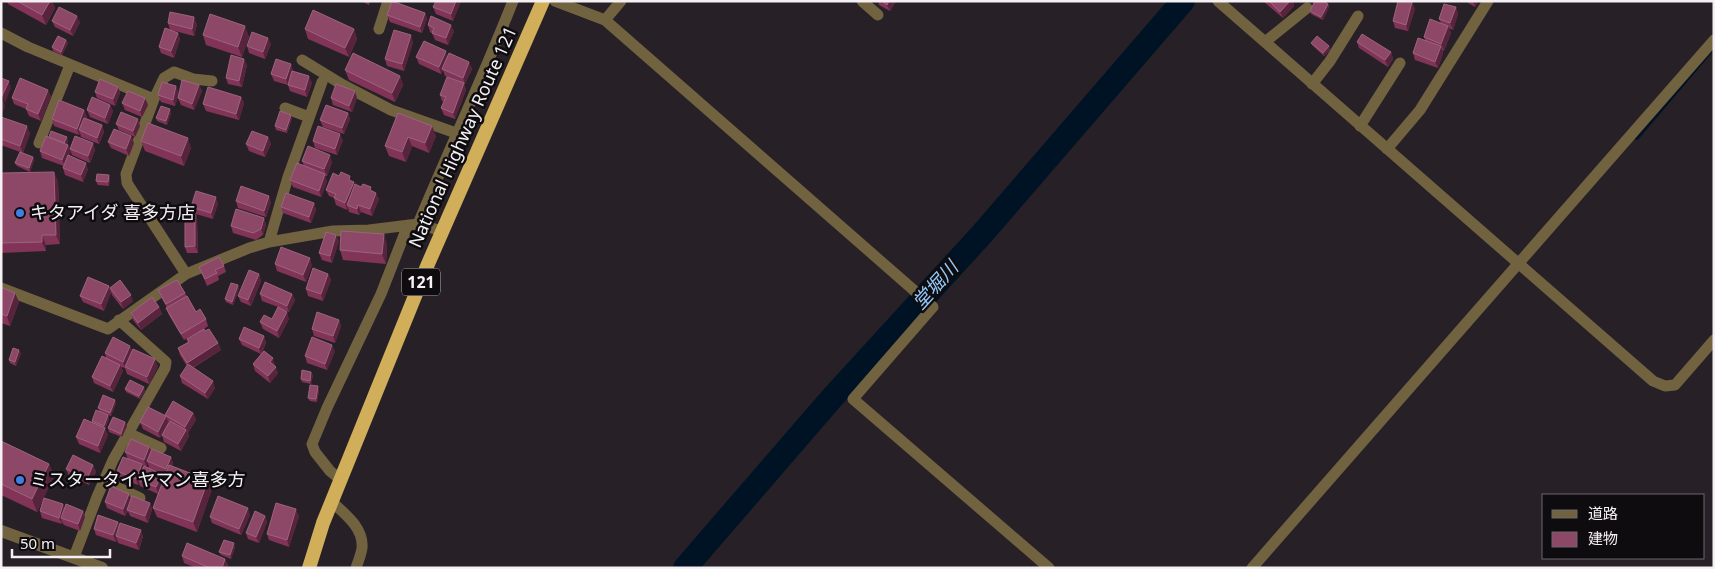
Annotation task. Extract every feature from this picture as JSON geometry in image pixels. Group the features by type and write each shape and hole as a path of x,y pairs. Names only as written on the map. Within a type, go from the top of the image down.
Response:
{"highway":[{"name":"National Highway Route 121","path":"309,568 323,523 442,231 543,1"}],"street":[{"path":"379,29 388,1"},
{"path":"341,480 330,471 315,452 312,444 327,408 486,69 513,1"},
{"path":"555,1 604,20 934,307 853,399 1049,568"},
{"path":"604,20 621,1"},
{"path":"862,1 878,15"},
{"path":"1218,1 1653,381 1665,386 1675,385 1714,340"},
{"path":"1387,149 1420,110 1488,1"},
{"path":"1265,42 1307,8"},
{"path":"1312,84 1330,61 1358,16"},
{"path":"1,33 28,47 154,99"},
{"path":"1252,568 1714,40"},
{"path":"302,60 343,85 391,110 456,133"},
{"path":"1360,126 1400,63"},
{"path":"39,143 70,65"},
{"path":"186,274 127,183 126,174 154,99 164,78 174,72 212,81"},
{"path":"269,242 288,177 322,82"},
{"path":"284,108 309,117"},
{"path":"1,288 108,329 186,274 249,248 269,242 334,231 369,230 412,225 442,231"},
{"path":"74,557 104,481 128,433 165,368 166,362 119,320"},
{"path":"128,433 161,448"},
{"path":"104,481 140,498"},
{"path":"332,502 350,519 359,532 362,548 356,568"},
{"path":"1,531 102,568"}],"building":[{"path":"17,1 50,1 42,15"},
{"path":"392,1 425,13 420,27 387,15"},
{"path":"436,1 456,1 451,14 433,7"},
{"path":"1269,1 1290,1 1280,12"},
{"path":"1315,1 1323,1 1328,4 1321,17 1310,11"},
{"path":"1398,1 1412,2 1406,25 1393,21"},
{"path":"1444,4 1456,7 1450,23 1439,19"},
{"path":"59,7 77,16 70,30 52,21"},
{"path":"313,10 354,29 345,48 305,29"},
{"path":"170,12 194,17 192,29 168,23"},
{"path":"210,14 245,26 238,47 203,35"},
{"path":"431,16 451,25 446,38 432,33 434,28 428,25"},
{"path":"1430,19 1448,26 1441,44 1424,37"},
{"path":"165,28 178,33 171,51 159,47"},
{"path":"394,30 411,35 402,64 385,59"},
{"path":"252,32 268,38 263,52 247,46"},
{"path":"1362,34 1391,52 1385,60 1357,42"},
{"path":"58,36 66,40 61,52 52,47"},
{"path":"1317,36 1329,46 1323,53 1311,43"},
{"path":"1418,38 1441,46 1435,62 1413,53"},
{"path":"424,41 446,51 439,67 416,57"},
{"path":"353,53 400,76 392,93 345,70"},
{"path":"449,53 469,62 463,78 442,69"},
{"path":"231,55 244,59 239,81 226,78"},
{"path":"276,59 291,64 286,79 271,74"},
{"path":"292,71 309,76 305,90 288,85"},
{"path":"447,77 464,83 453,113 441,108 446,97 440,95"},
{"path":"1,78 9,81 2,96 1,96"},
{"path":"20,78 48,90 38,114 26,109 28,104 12,98"},
{"path":"100,79 118,87 113,99 95,92"},
{"path":"182,80 199,85 192,104 178,98"},
{"path":"162,82 176,86 173,100 158,95"},
{"path":"336,84 355,91 349,106 331,98"},
{"path":"208,87 241,97 236,114 203,104"},
{"path":"128,91 145,98 140,111 122,103"},
{"path":"92,97 110,105 105,118 87,110"},
{"path":"59,100 84,110 77,129 52,119"},
{"path":"326,105 348,113 342,128 320,120"},
{"path":"161,106 170,109 166,121 156,118"},
{"path":"280,111 291,115 286,130 275,126"},
{"path":"121,112 138,119 133,131 116,124"},
{"path":"398,113 432,126 425,143 408,137 402,152 385,146"},
{"path":"1,117 27,126 20,146 1,139"},
{"path":"84,118 102,125 97,138 79,130"},
{"path":"148,123 188,138 181,156 141,141"},
{"path":"318,126 340,134 335,149 313,141"},
{"path":"114,129 131,136 126,149 108,142"},
{"path":"51,131 67,137 64,143 49,137"},
{"path":"252,131 268,137 263,151 246,144"},
{"path":"46,136 68,145 62,160 40,151"},
{"path":"75,136 93,143 88,156 70,149"},
{"path":"308,146 330,155 324,169 302,161"},
{"path":"20,152 33,157 29,168 15,163"},
{"path":"68,155 86,163 81,175 63,168"},
{"path":"297,163 325,174 319,191 290,180"},
{"path":"54,172 56,235 42,235 42,242 1,243 1,173"},
{"path":"341,172 350,176 349,180 354,182 345,203 334,198 336,194 326,190 333,173 339,176"},
{"path":"97,174 109,175 108,182 96,181"},
{"path":"355,184 361,187 363,184 371,187 370,190 376,193 370,209 358,205 357,209 347,205"},
{"path":"241,186 269,196 264,211 236,201"},
{"path":"196,191 216,197 211,213 191,207"},
{"path":"286,193 314,203 309,217 281,207"},
{"path":"236,209 264,218 261,229 253,233 231,226"},
{"path":"185,211 195,211 195,246 185,247"},
{"path":"341,231 384,234 382,254 340,250"},
{"path":"326,232 336,235 330,256 319,253"},
{"path":"281,247 310,258 303,275 275,264"},
{"path":"219,257 224,266 215,270 217,273 205,279 199,267"},
{"path":"313,268 328,274 321,294 306,289"},
{"path":"249,270 259,274 248,300 238,296"},
{"path":"88,277 109,286 101,304 80,296"},
{"path":"120,280 131,295 121,302 110,288"},
{"path":"177,280 185,293 166,304 158,290"},
{"path":"265,282 292,294 287,306 260,294"},
{"path":"231,283 238,285 232,302 225,299"},
{"path":"1,287 15,293 7,316 1,314"},
{"path":"187,296 196,312 200,309 206,319 181,334 166,308"},
{"path":"152,297 159,307 138,323 131,313"},
{"path":"278,307 287,312 277,331 260,322 264,315 272,319"},
{"path":"317,312 339,320 333,336 312,329"},
{"path":"244,327 264,336 259,348 239,339"},
{"path":"204,329 205,331 209,329 218,343 187,363 178,348 189,342 187,339"},
{"path":"113,337 130,346 123,362 105,353"},
{"path":"312,337 332,345 325,364 305,356"},
{"path":"13,348 19,350 15,362 9,360"},
{"path":"133,349 155,359 147,377 125,367"},
{"path":"264,351 273,358 270,362 276,367 268,376 253,364"},
{"path":"102,356 120,365 110,386 92,377"},
{"path":"188,364 213,381 205,393 180,376"},
{"path":"302,370 311,372 310,381 301,379"},
{"path":"130,380 144,387 139,396 125,389"},
{"path":"310,385 318,386 316,399 308,398"},
{"path":"103,395 115,400 110,413 98,408"},
{"path":"173,401 193,413 185,427 165,415"},
{"path":"148,407 166,416 158,432 140,422"},
{"path":"96,410 108,415 104,426 92,421"},
{"path":"113,417 125,422 121,434 108,428"},
{"path":"84,419 105,428 98,446 76,437"},
{"path":"170,421 186,430 178,444 162,435"},
{"path":"131,439 149,447 144,460 125,452"},
{"path":"1,441 49,464 32,499 1,484"},
{"path":"152,449 171,457 166,469 147,461"},
{"path":"73,455 93,465 87,479 66,469"},
{"path":"123,457 142,464 136,479 117,471"},
{"path":"169,465 208,480 193,522 153,508"},
{"path":"144,466 162,474 156,487 138,480"},
{"path":"111,486 129,494 123,509 105,502"},
{"path":"132,496 150,503 145,516 127,510"},
{"path":"218,496 248,508 239,529 210,517"},
{"path":"44,498 63,504 59,518 40,511"},
{"path":"276,503 296,509 287,540 267,534"},
{"path":"66,504 83,511 78,524 61,518"},
{"path":"255,511 265,516 256,537 246,533"},
{"path":"98,515 118,522 113,535 94,529"},
{"path":"120,523 141,530 136,543 116,536"},
{"path":"224,540 234,543 230,555 219,552"},
{"path":"187,543 225,559 222,568 210,568 182,556"}],"waterway":[{"name":"堂堀川","path":"685,568 831,399 982,234 1183,1"},
{"path":"1637,138 1710,52"}],"place":[{"name":"キタアイダ 喜多方店","path":"20,213"},
{"name":"ミスタータイヤマン喜多方","path":"20,480"}]}
